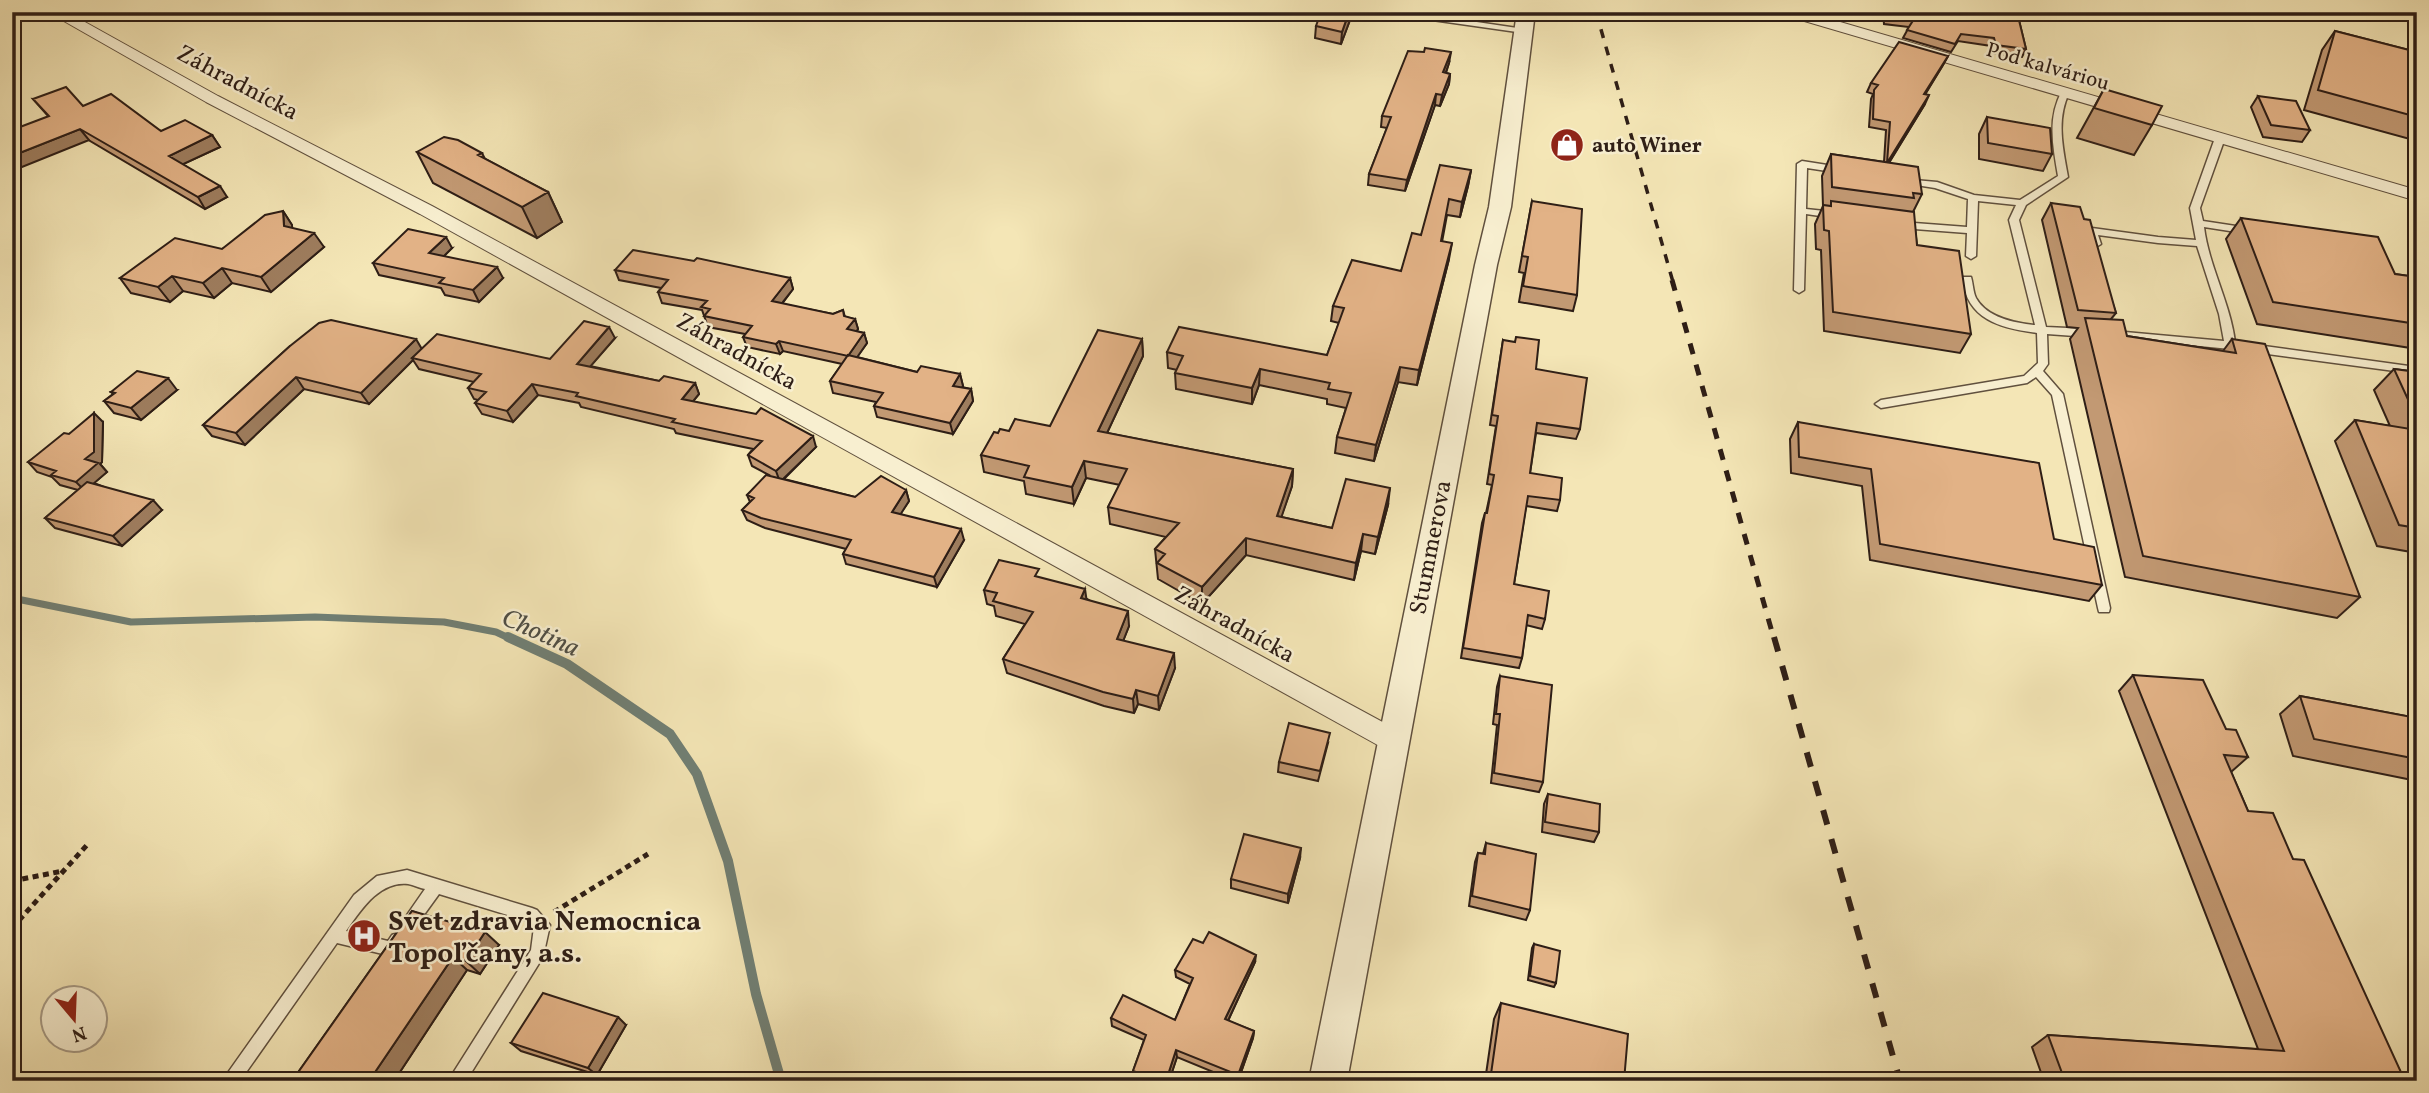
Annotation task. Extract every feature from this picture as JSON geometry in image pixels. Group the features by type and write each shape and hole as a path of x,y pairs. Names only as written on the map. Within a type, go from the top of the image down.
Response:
{"street":[{"name":"Záhradnícka","path":"55,12 212,99 426,210 1392,740"},
{"name":"Pod kalváriou","path":"1789,12 2417,196"},
{"name":"Stummerova","path":"1328,1081 1392,740 1483,278 1500,207 1525,21"}],"lane":[{"path":"1390,12 1476,26 1525,21"},
{"path":"1476,26 1478,12"},
{"path":"1881,404 2027,379 2043,364 2042,331 2014,219 2022,203 2063,177 2057,136 2059,102 2065,93"},
{"path":"2220,138 2195,208 2200,243 2229,326 2230,345"},
{"path":"1799,290 1802,164 1856,173"},
{"path":"1897,179 1937,186 1973,198 2022,203"},
{"path":"1971,256 1973,198"},
{"path":"1801,211 1842,216"},
{"path":"2199,223 2261,233"},
{"path":"1896,224 1970,230"},
{"path":"2100,257 2092,231 2200,243"},
{"path":"1967,279 1972,300 1993,319 2042,331 2230,345 2273,356 2416,371"},
{"path":"2118,323 2122,336"},
{"path":"2036,370 2057,394 2104,608"},
{"path":"230,1081 359,900 382,881 407,877 531,915 542,925 538,952 456,1081"},
{"path":"334,935 391,949 436,886"}],"path":[{"path":"12,928 87,845"},
{"path":"540,923 648,854"},
{"path":"12,881 63,871"}],"building":[{"path":"1321,12 1349,12 1342,32 1316,26"},
{"path":"1887,12 2017,12 2026,49 1996,45 1994,38 1961,34 1955,44 1907,30 1914,19 1887,16"},
{"path":"2335,31 2417,52 2417,117 2318,90"},
{"path":"1899,42 1948,56 1924,94 1929,95 1887,163 1890,122 1873,119 1874,90 1878,85 1871,83"},
{"path":"1425,48 1451,52 1443,72 1450,74 1442,95 1436,94 1407,180 1369,174 1391,117 1382,116 1408,51 1424,52"},
{"path":"66,87 83,106 111,94 161,131 185,120 212,135 169,156 220,186 198,197 80,129 12,156 12,130 49,116 33,99"},
{"path":"2104,89 2162,106 2152,125 2094,108"},
{"path":"2258,96 2296,101 2310,130 2271,125"},
{"path":"1987,117 2050,128 2052,154 1988,143"},
{"path":"444,137 458,140 482,153 478,155 548,192 522,207 417,152"},
{"path":"1831,154 1918,167 1922,194 1913,193 1914,198 1832,187"},
{"path":"1440,165 1471,170 1462,202 1449,199 1441,241 1452,243 1419,370 1400,367 1376,445 1337,437 1351,393 1328,389 1330,383 1260,369 1252,388 1175,373 1183,356 1167,352 1179,327 1327,355 1344,308 1333,306 1352,260 1401,271 1412,233 1421,235"},
{"path":"1532,201 1582,209 1577,295 1523,286 1528,257 1522,256"},
{"path":"1831,201 1914,212 1917,245 1959,251 1971,334 1833,312 1829,231 1824,230 1823,205 1831,206"},
{"path":"2051,203 2080,207 2084,219 2090,220 2116,313 2078,310"},
{"path":"283,211 284,226 314,233 261,277 222,268 203,283 172,276 158,287 120,278 175,238 222,249 265,215"},
{"path":"2241,218 2378,237 2395,274 2417,277 2417,324 2273,302"},
{"path":"408,229 446,237 429,253 497,267 473,290 439,283 444,278 373,263"},
{"path":"633,250 694,261 697,258 790,278 772,301 833,314 843,310 844,316 855,319 847,329 864,333 848,356 779,341 776,344 743,337 752,326 704,316 710,309 701,307 707,301 658,292 668,280 615,270"},
{"path":"2085,318 2123,320 2127,336 2236,353 2232,339 2265,344 2360,597 2143,556"},
{"path":"331,320 416,339 361,393 296,377 236,433 203,425 290,346 319,323"},
{"path":"584,321 609,327 577,364 659,381 664,376 695,383 682,399 756,414 761,408 813,436 776,471 748,455 762,441 672,422 675,419 576,396 578,393 532,384 507,411 475,403 486,392 468,388 481,374 412,358 437,334 550,359"},
{"path":"1098,330 1142,339 1098,431 1293,469 1277,516 1332,528 1346,479 1390,488 1378,537 1363,534 1356,563 1246,538 1202,587 1157,563 1165,554 1155,549 1179,523 1108,507 1127,469 1084,461 1072,487 1024,477 1029,466 981,455 994,432 998,433 1000,429 1009,431 1015,419 1050,426"},
{"path":"1516,337 1539,340 1536,369 1587,378 1580,429 1537,423 1530,473 1562,478 1560,500 1528,496 1514,584 1549,591 1545,619 1528,615 1522,658 1463,648 1485,513 1494,475 1489,474 1498,416 1492,415 1503,340 1515,342"},
{"path":"848,355 917,372 921,366 960,374 953,386 971,389 950,423 874,406 883,393 830,381"},
{"path":"2394,369 2417,372 2417,419"},
{"path":"137,371 168,378 131,408 104,401 115,393 111,392"},
{"path":"94,413 94,452 85,459 98,463 76,482 51,475 56,471 28,462 64,433 69,434"},
{"path":"2355,420 2417,430 2417,528 2399,525"},
{"path":"1798,422 2039,463 2054,539 2094,547 2102,585 1880,544 1871,469 1799,457"},
{"path":"766,475 855,497 881,476 906,490 892,512 961,529 934,577 843,554 851,540 761,518 742,510 754,498 747,495"},
{"path":"87,482 153,500 113,536 45,518"},
{"path":"999,560 1039,569 1035,576 1085,589 1081,598 1128,611 1117,639 1174,653 1158,696 1136,690 1133,699 1103,692 1003,659 1033,612 993,601 997,593 984,590"},
{"path":"2133,675 2203,680 2226,729 2236,730 2248,757 2224,755 2248,811 2273,813 2293,859 2304,860 2405,1081 2065,1081 2048,1035 2284,1051"},
{"path":"1500,676 1552,685 1543,782 1494,773 1500,714 1496,714"},
{"path":"2300,696 2417,718 2417,759 2314,739"},
{"path":"1289,723 1330,733 1320,771 1279,762"},
{"path":"1548,794 1600,804 1599,832 1545,822"},
{"path":"1244,834 1301,848 1288,894 1231,879"},
{"path":"1486,843 1536,854 1530,910 1472,896 1478,853 1485,854"},
{"path":"412,911 485,932 466,961 453,957 369,1081 292,1081"},
{"path":"1209,932 1256,955 1225,1019 1254,1031 1238,1075 1176,1050 1166,1081 1133,1071 1146,1035 1111,1018 1123,995 1175,1020 1193,978 1175,970 1193,939 1203,943"},
{"path":"1534,944 1560,951 1556,983 1530,976"},
{"path":"543,993 618,1017 588,1068 511,1043"},
{"path":"1501,1003 1628,1034 1624,1081 1490,1081"}],"waterway":[{"name":"Chotina","path":"12,598 131,622 315,617 444,622 496,632 511,639"},
{"name":"Chotina","path":"508,637 567,664 670,734 697,774 728,861 756,994 781,1081"}],"railway":[{"path":"1596,12 1673,282"},
{"path":"1672,280 1774,639"},
{"path":"1774,637 1900,1081"}],"place":[{"name":"auto Winer","path":"1567,145"},
{"name":"Svet zdravia Nemocnica Topoľčany, a.s.","path":"364,936"}]}
